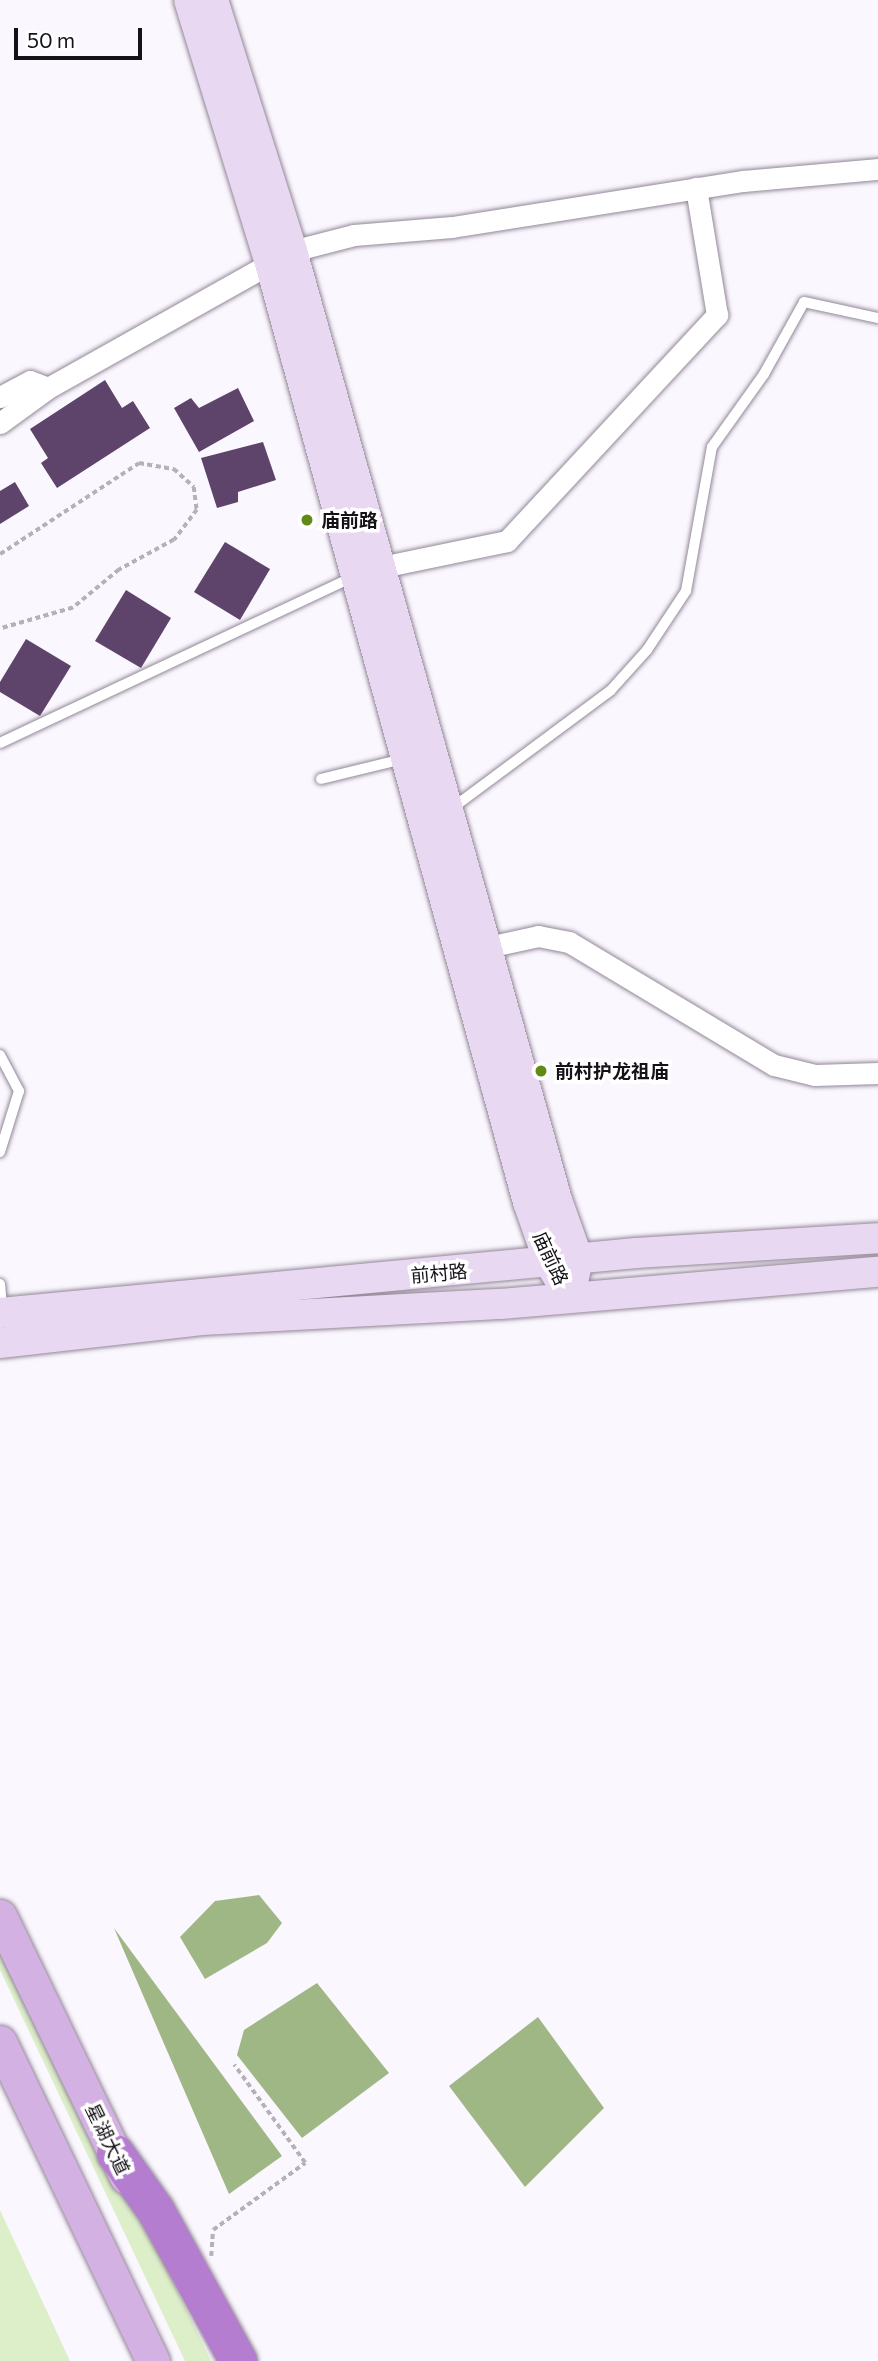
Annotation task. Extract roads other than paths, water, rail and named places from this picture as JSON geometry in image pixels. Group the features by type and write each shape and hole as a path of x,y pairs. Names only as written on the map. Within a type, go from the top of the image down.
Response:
{"highway":[{"path":"115,2153 156,2211 238,2361"}],"main road":[{"name":"星湖大道","path":"0,1916 217,2361"},
{"path":"0,2042 152,2360"}],"street":[{"name":"庙前路","path":"189,0 281,257"},
{"name":"庙前路","path":"213,0 368,570 449,811 473,950 549,1262 570,1297"},
{"path":"0,423 48,388 281,257 354,235 452,227 696,188 878,169"},
{"path":"368,570 507,541 717,315 696,188"},
{"path":"0,397 30,381 48,388"},
{"name":"庙前路","path":"368,570 406,759 578,1259 570,1297"},
{"path":"473,950 538,936 569,942 774,1065 815,1075 878,1073"},
{"name":"前村路","path":"1,1303 878,1238"},
{"name":"前村路","path":"0,1343 202,1320 570,1297 878,1272"}],"lane":[{"path":"449,811 611,690 647,650 686,591 712,447 764,374 804,302 878,318"},
{"path":"0,743 368,570"},
{"path":"321,779 406,759"},
{"path":"0,1055 19,1091 0,1152"}],"place":[{"name":"庙前路","path":"307,520"},
{"name":"前村护龙祖庙","path":"541,1071"}]}
